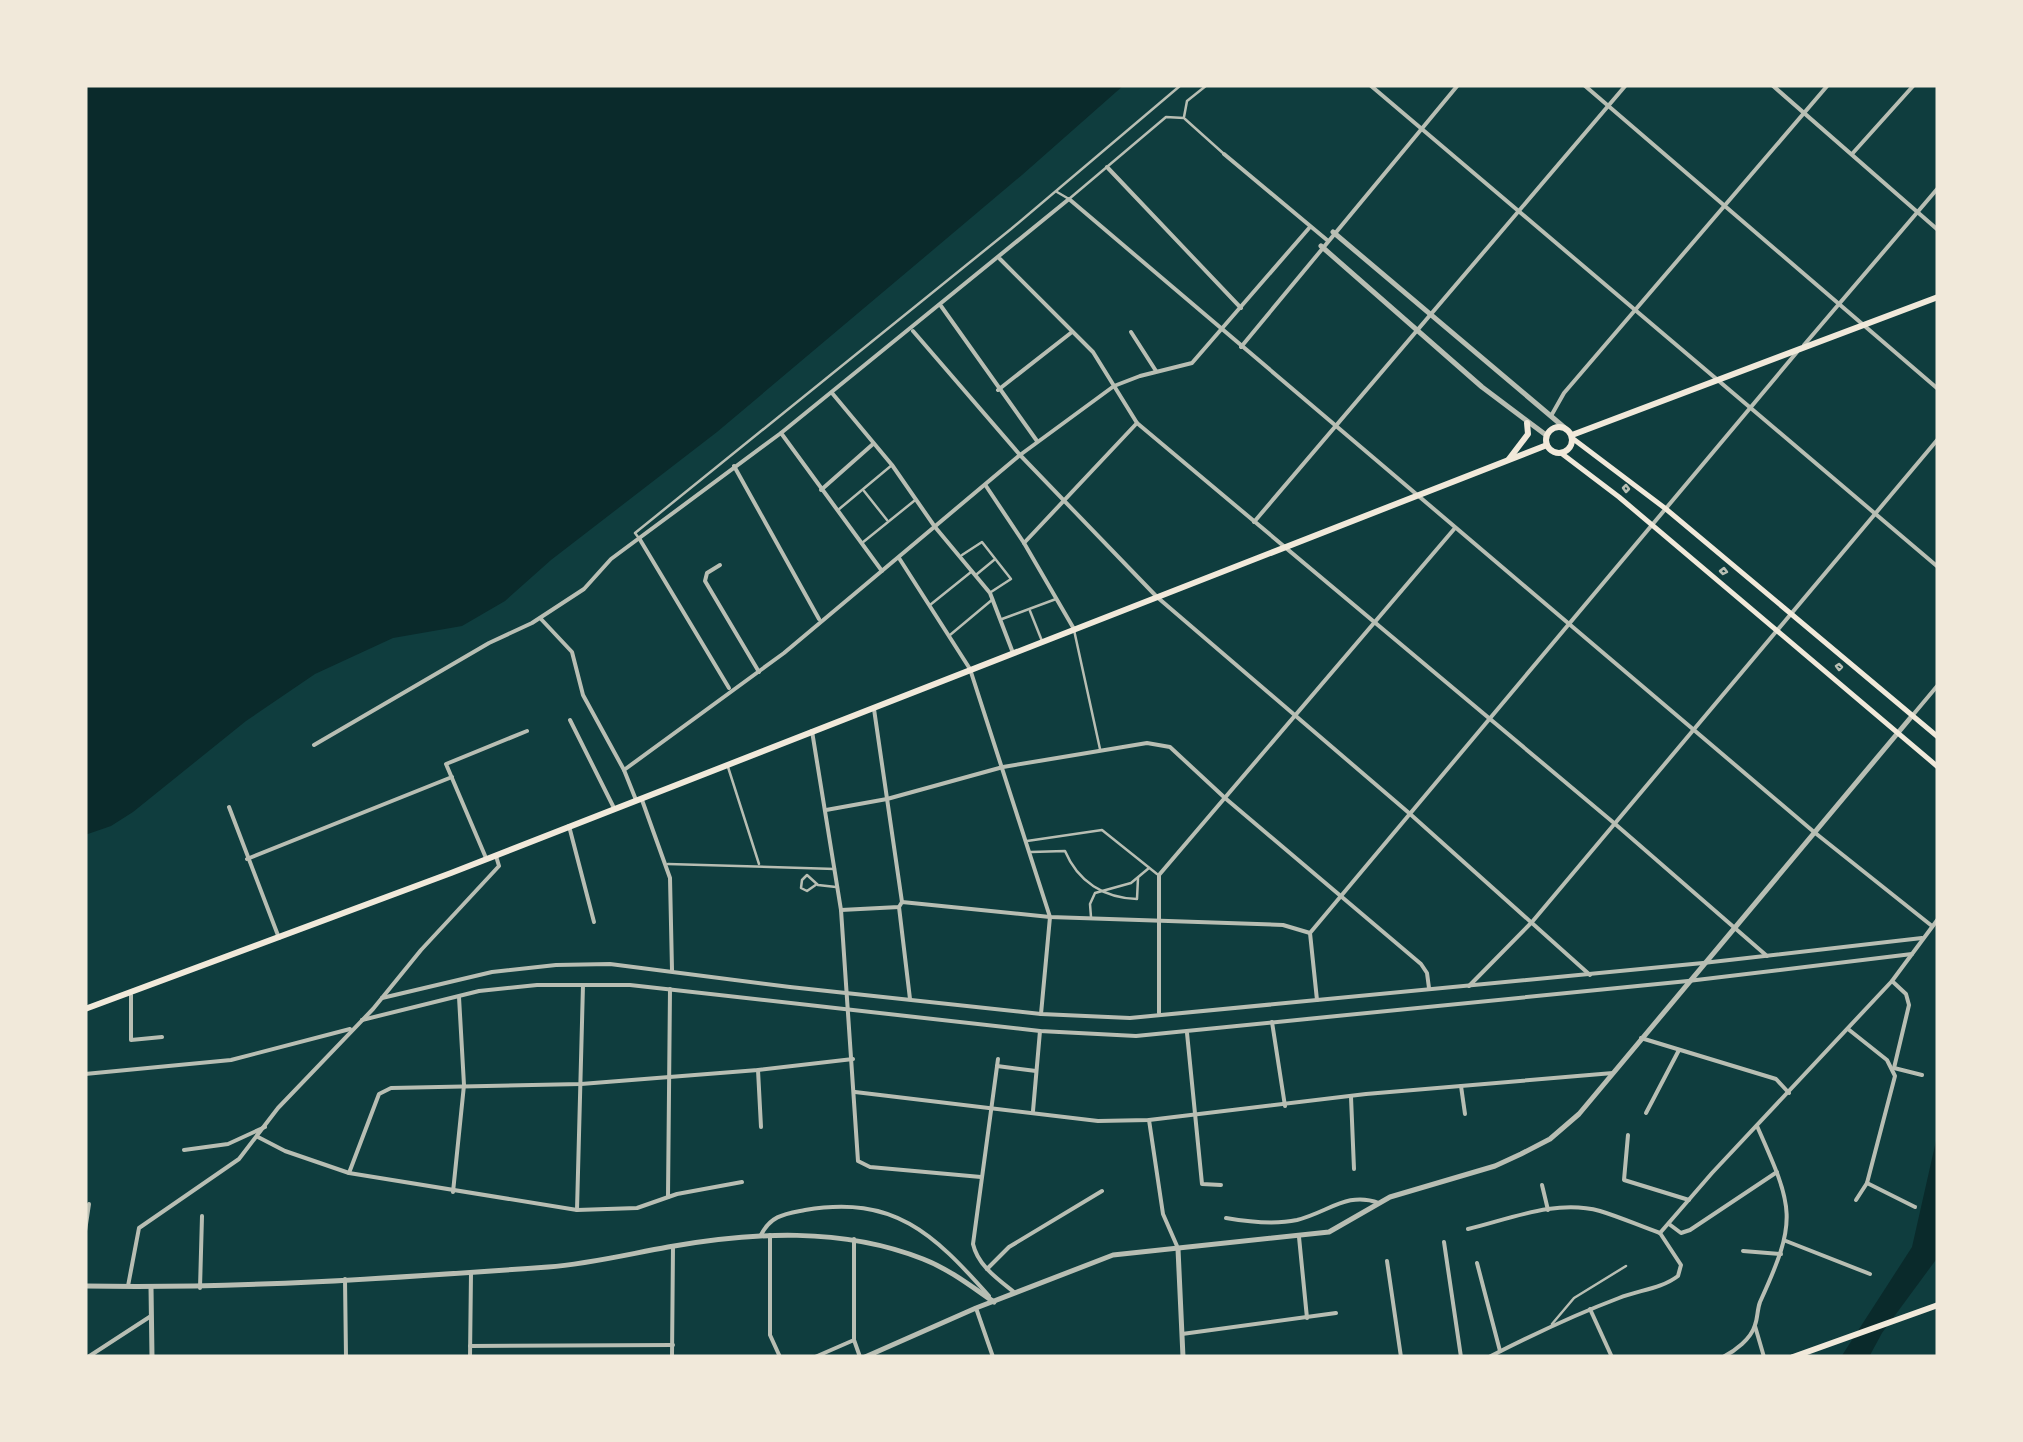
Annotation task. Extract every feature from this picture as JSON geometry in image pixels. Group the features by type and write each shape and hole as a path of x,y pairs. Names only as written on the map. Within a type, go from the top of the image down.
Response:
{"main road":[{"path":"1572,437 1938,297"},
{"path":"1507,460 1528,434 1527,422"},
{"path":"1572,437 1568,449 1553,452 1544,433 1556,426 1565,428 1938,737"},
{"path":"85,1010 1547,445"},
{"path":"1561,452 1622,494 1653,526 1719,576 1938,767"},
{"path":"1793,1357 1938,1305"}],"street":[{"path":"730,690 635,534 1182,85"},
{"path":"1184,118 1187,100 1206,85"},
{"path":"1370,85 1938,567"},
{"path":"1240,347 1458,85"},
{"path":"1584,85 1938,389"},
{"path":"1254,522 1626,85"},
{"path":"1772,85 1938,230"},
{"path":"1321,246 1544,433 1557,402 1828,85"},
{"path":"1852,154 1914,85"},
{"path":"314,744 540,618 584,589 604,565 781,434 912,330 1168,116 1184,118 1327,240"},
{"path":"1107,167 1240,308"},
{"path":"1317,1000 1310,933 1938,188"},
{"path":"1056,191 1814,832 1932,926"},
{"path":"624,770 759,672 1020,455 1114,386 1192,363 1310,227"},
{"path":"1334,232 1565,428"},
{"path":"999,258 1093,352 1137,424 1767,956"},
{"path":"941,306 1037,442"},
{"path":"912,330 1020,455 1157,597 1590,974"},
{"path":"998,390 1072,332"},
{"path":"1130,332 1156,372"},
{"path":"832,393 991,596 1013,653"},
{"path":"1024,543 1137,424"},
{"path":"781,434 882,572"},
{"path":"1468,987 1532,922 1938,439"},
{"path":"821,490 872,444"},
{"path":"837,511 892,465"},
{"path":"734,466 820,621"},
{"path":"1622,494 1630,484"},
{"path":"986,486 1074,629 1100,750"},
{"path":"862,490 889,522"},
{"path":"861,544 917,498"},
{"path":"1160,1015 1158,875 1455,528"},
{"path":"948,636 1012,580 981,541 961,557"},
{"path":"899,558 970,669 1030,852 1050,917 1041,1014"},
{"path":"929,606 996,559"},
{"path":"720,565 707,573 705,581 759,672"},
{"path":"1719,576 1726,573 1728,566"},
{"path":"1001,620 1058,598"},
{"path":"1029,609 1042,642"},
{"path":"540,618 572,652 582,695 639,799 667,864 672,970"},
{"path":"1832,676 1837,669 1841,670 1843,662"},
{"path":"854,1239 854,1340 862,1357 1112,1255 1318,1236 1340,1228 1379,1203 1494,1166 1550,1139 1579,1114 1938,685"},
{"path":"874,706 910,1000"},
{"path":"570,720 614,808"},
{"path":"494,873 489,871 446,764 526,730"},
{"path":"812,730 841,910 857,1157 860,1164 981,1177"},
{"path":"826,810 887,799 1003,767 1162,744 1425,968 1430,990"},
{"path":"727,764 760,866"},
{"path":"247,859 452,777"},
{"path":"229,808 279,938"},
{"path":"569,826 594,922"},
{"path":"1026,841 1102,830 1158,875"},
{"path":"1030,852 1065,851 1074,872 1114,897 1137,899 1138,878"},
{"path":"128,1286 139,1228 216,1172 234,1164 278,1108 500,866 496,854"},
{"path":"667,864 835,869"},
{"path":"1091,918 1091,897 1099,890 1117,889 1149,868"},
{"path":"816,884 838,888"},
{"path":"841,910 900,904 1050,917 1283,925 1310,933"},
{"path":"1660,1233 1892,981 1938,919"},
{"path":"382,998 479,974 543,966 610,964 1103,1019 1468,987 1922,938"},
{"path":"362,1020 459,995 537,985 583,984 670,989 1040,1030 1136,1036 1688,981 1912,954"},
{"path":"1856,1200 1867,1183 1909,1005 1906,994 1892,981"},
{"path":"577,1210 583,984"},
{"path":"668,1197 670,989"},
{"path":"131,994 132,1040 162,1037"},
{"path":"454,1192 464,1085 459,995"},
{"path":"1272,1022 1285,1106"},
{"path":"85,1074 231,1060 354,1028"},
{"path":"1848,1029 1894,1068 1922,1075"},
{"path":"1033,1112 1040,1030"},
{"path":"1187,1033 1202,1184 1221,1185"},
{"path":"1642,1038 1776,1078 1789,1093"},
{"path":"1646,1114 1679,1050"},
{"path":"349,1173 379,1094 392,1088 582,1084 853,1059"},
{"path":"998,1059 973,1244 974,1252 987,1269 1015,1292"},
{"path":"997,1066 1036,1071"},
{"path":"758,1070 761,1128"},
{"path":"855,1092 1098,1121 1149,1120 1613,1073"},
{"path":"1461,1086 1465,1114"},
{"path":"1351,1097 1354,1169"},
{"path":"1149,1120 1163,1214 1178,1249 1183,1357"},
{"path":"1758,1126 1777,1172 1789,1223 1786,1241 1758,1307 1755,1326 1764,1357"},
{"path":"184,1150 228,1144 264,1127"},
{"path":"1628,1135 1624,1180 1689,1200"},
{"path":"258,1137 285,1151 349,1173 577,1210 637,1208 668,1197 742,1182"},
{"path":"1669,1224 1681,1233 1690,1230 1777,1172"},
{"path":"1867,1183 1916,1206"},
{"path":"1542,1185 1548,1210"},
{"path":"987,1269 1009,1247 1102,1191"},
{"path":"1226,1218 1292,1221 1360,1196 1379,1203"},
{"path":"85,1231 89,1204"},
{"path":"761,1235 770,1220 780,1214 830,1206 873,1208 901,1218 933,1239 994,1302"},
{"path":"1468,1229 1548,1210 1597,1210 1660,1233 1681,1266 1678,1276 1666,1285 1634,1292 1552,1324 1489,1357"},
{"path":"200,1288 202,1216"},
{"path":"85,1286 200,1288 471,1273 564,1266 673,1246 770,1235 854,1239 926,1260 994,1302"},
{"path":"770,1235 770,1335 780,1357"},
{"path":"1299,1237 1307,1318"},
{"path":"1786,1241 1870,1274"},
{"path":"1444,1242 1461,1357"},
{"path":"672,1357 673,1246"},
{"path":"1743,1251 1781,1254"},
{"path":"1387,1261 1401,1357"},
{"path":"1477,1263 1500,1351"},
{"path":"1552,1324 1574,1298 1626,1266"},
{"path":"470,1357 471,1273"},
{"path":"345,1278 346,1357"},
{"path":"151,1287 152,1357"},
{"path":"976,1308 993,1357"},
{"path":"1590,1309 1611,1354"},
{"path":"1182,1334 1336,1313"},
{"path":"88,1357 151,1316"},
{"path":"1723,1357 1755,1326"},
{"path":"815,1357 854,1340"},
{"path":"470,1346 673,1345"}],"water":[{"path":"85,85 1124,85 717,432 551,560 505,601 462,626 393,638 315,674 246,721 133,812 111,826 85,835"},
{"path":"1938,1132 1938,1257 1869,1357 1841,1357 1912,1247"}]}
